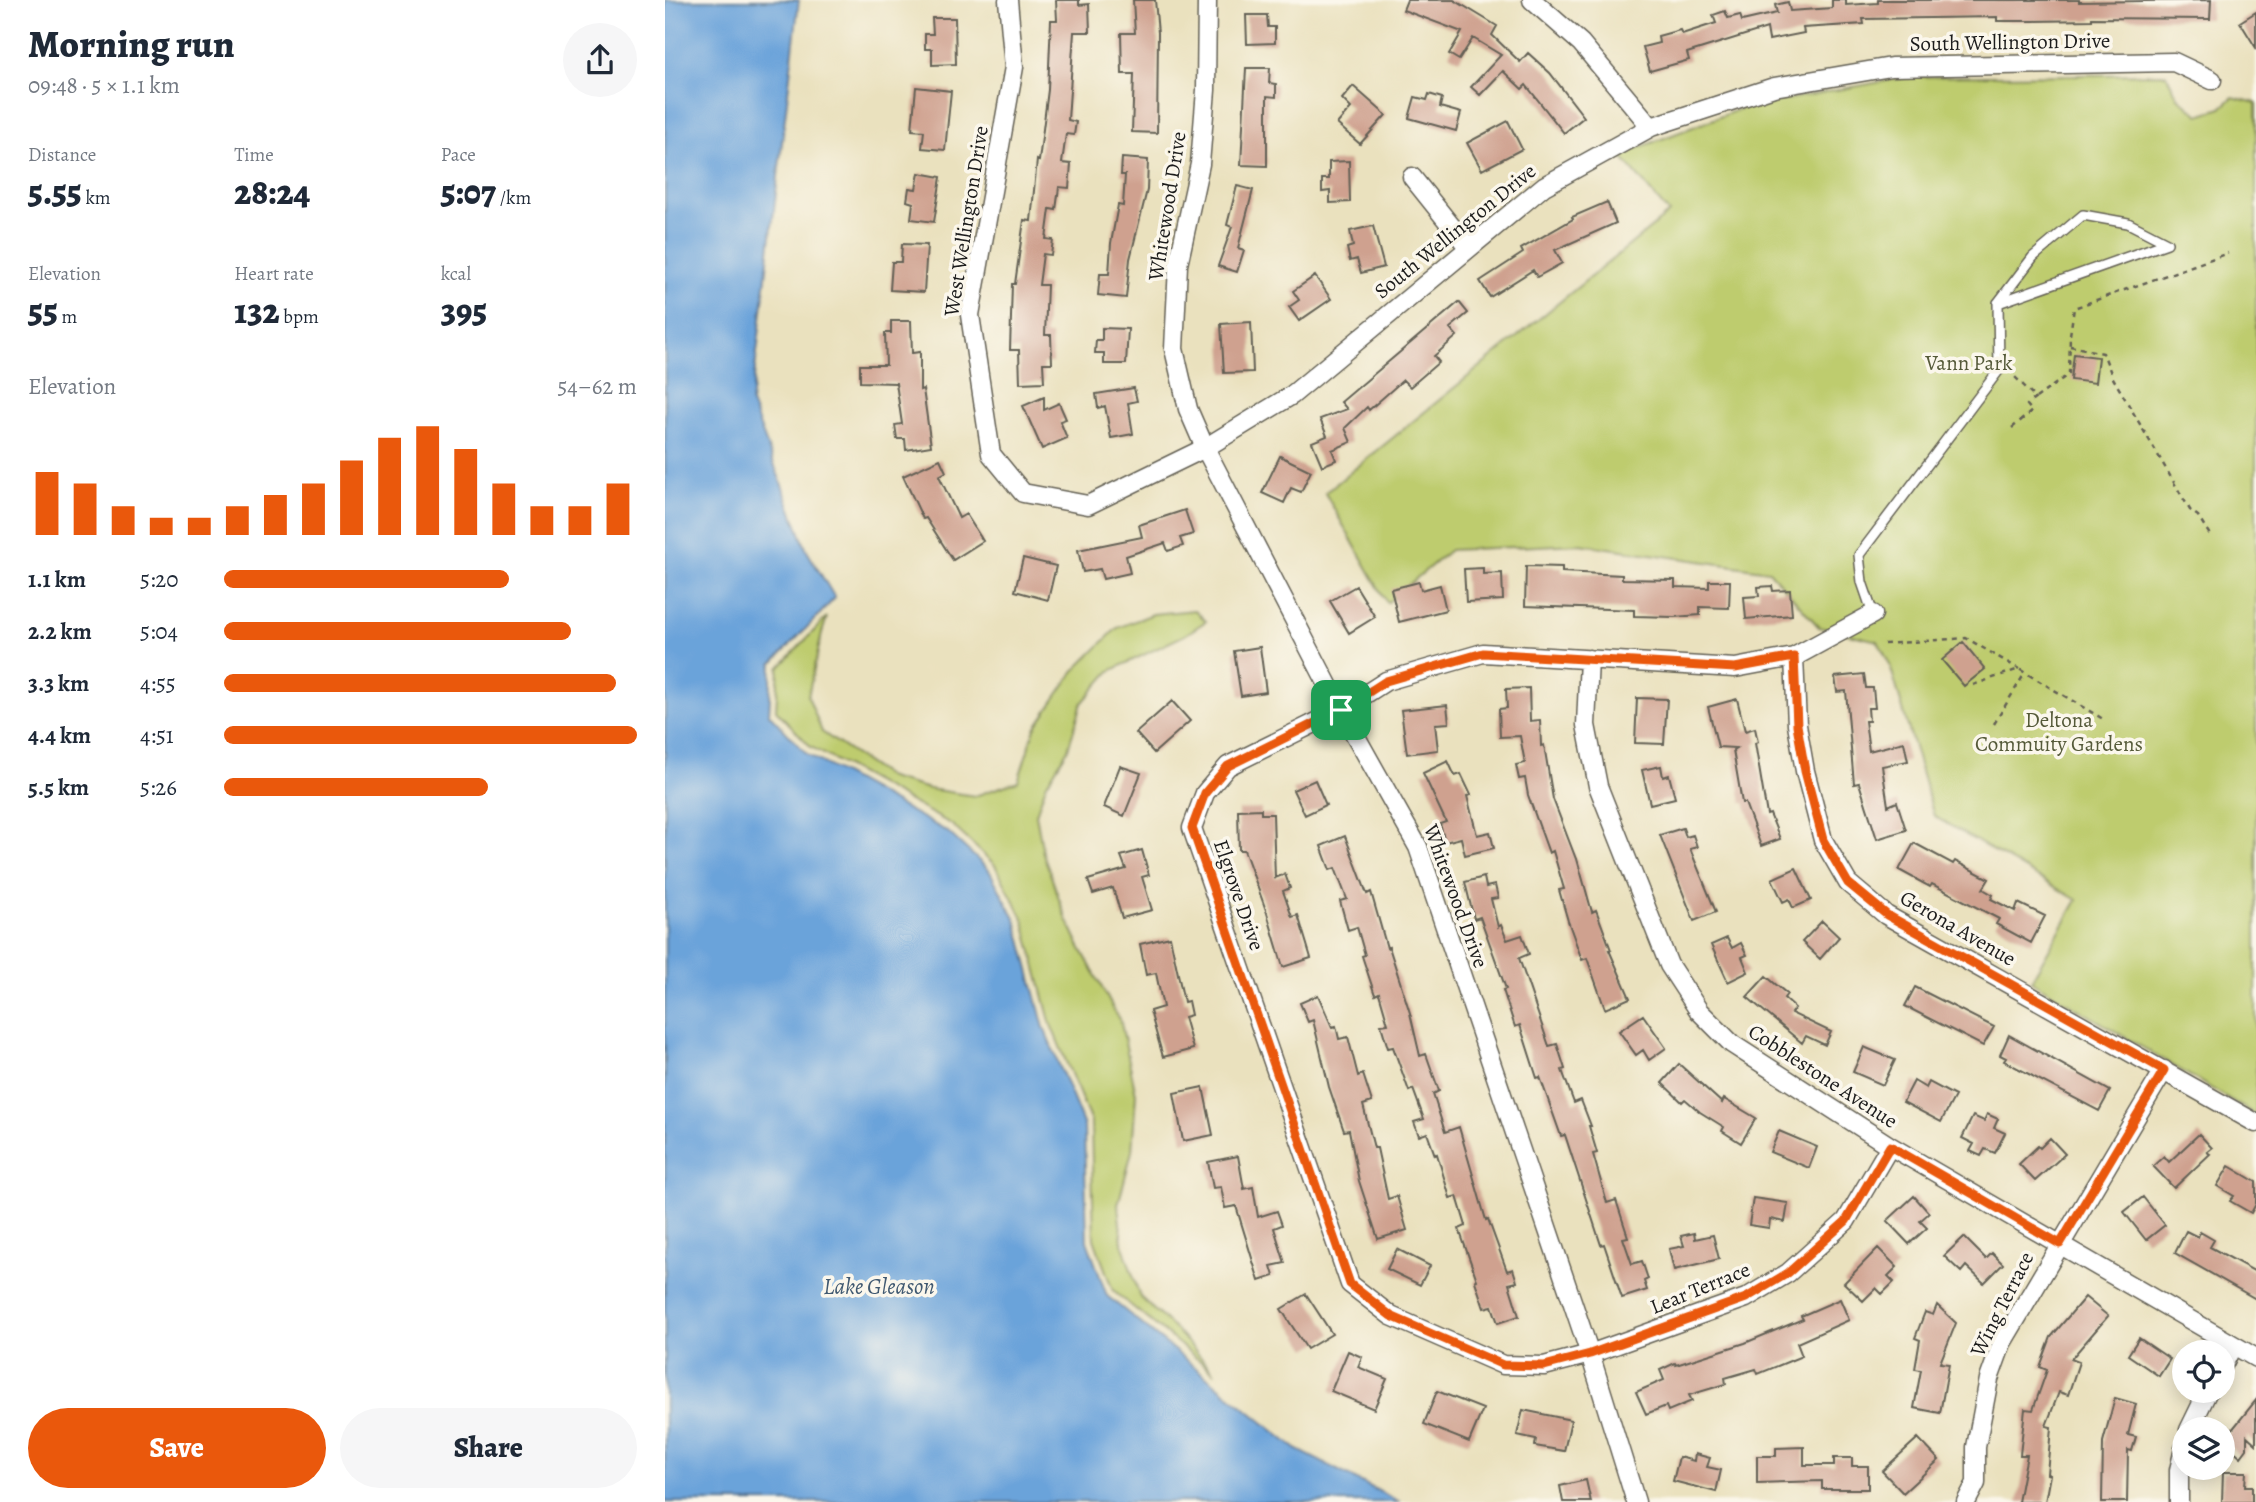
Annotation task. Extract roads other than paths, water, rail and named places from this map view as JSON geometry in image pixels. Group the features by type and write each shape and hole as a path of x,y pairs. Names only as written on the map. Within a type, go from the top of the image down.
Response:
{"street":[{"name":"West Wellington Drive","path":"1008,0 1014,67 970,315 991,454 1023,493 1089,505 1205,448"},
{"name":"Whitewood Drive","path":"1207,0 1206,90 1200,164 1178,265 1174,349 1188,409 1205,448 1341,710 1418,847 1590,1354 1636,1502"},
{"path":"1532,0 1581,43 1651,127"},
{"name":"South Wellington Drive","path":"1205,448 1292,394 1544,186 1651,127 1774,88 1891,67 2174,62 2212,80"},
{"path":"1412,177 1468,247"},
{"name":"Elgrove Drive","path":"1590,1354 1544,1366 1503,1365 1391,1316 1350,1284 1192,828 1205,793 1228,766 1341,710 1386,681 1483,653 1735,668 1794,657 1873,614"},
{"name":"Gerona Avenue","path":"1794,657 1797,725 1805,771 1823,840 1848,883 1887,915 2256,1123"},
{"name":"Cobblestone Avenue","path":"1589,659 1586,725 1598,786 1669,965 1699,1010 1732,1044 1890,1146 2224,1340"},
{"name":"Wing Terrace","path":"1966,1502 1976,1483 1976,1447 1989,1379 2002,1343 2164,1070"},
{"name":"Lear Terrace","path":"1590,1354 1746,1298 1788,1273 1846,1221 1890,1146"},
{"name":"Cobblestone Avenue","path":"2235,1346 2256,1358"},
{"path":"2179,1480 2179,1502"}],"lane":[{"path":"1873,614 1862,582 1859,555 1999,370 1998,303 2033,257 2083,215 2128,223 2167,243 1998,303"}],"water":[{"name":"Lake Gleason","path":"665,0 799,0 751,403 807,551 835,598 772,664 769,714 807,754 948,832 989,870 1016,920 1044,1028 1084,1126 1087,1241 1107,1296 1296,1449 1400,1502 665,1502"}],"park label":[{"name":"Vann Park","path":"1969,363"},
{"name":"Deltona Commuity Gardens","path":"2059,732"}]}
